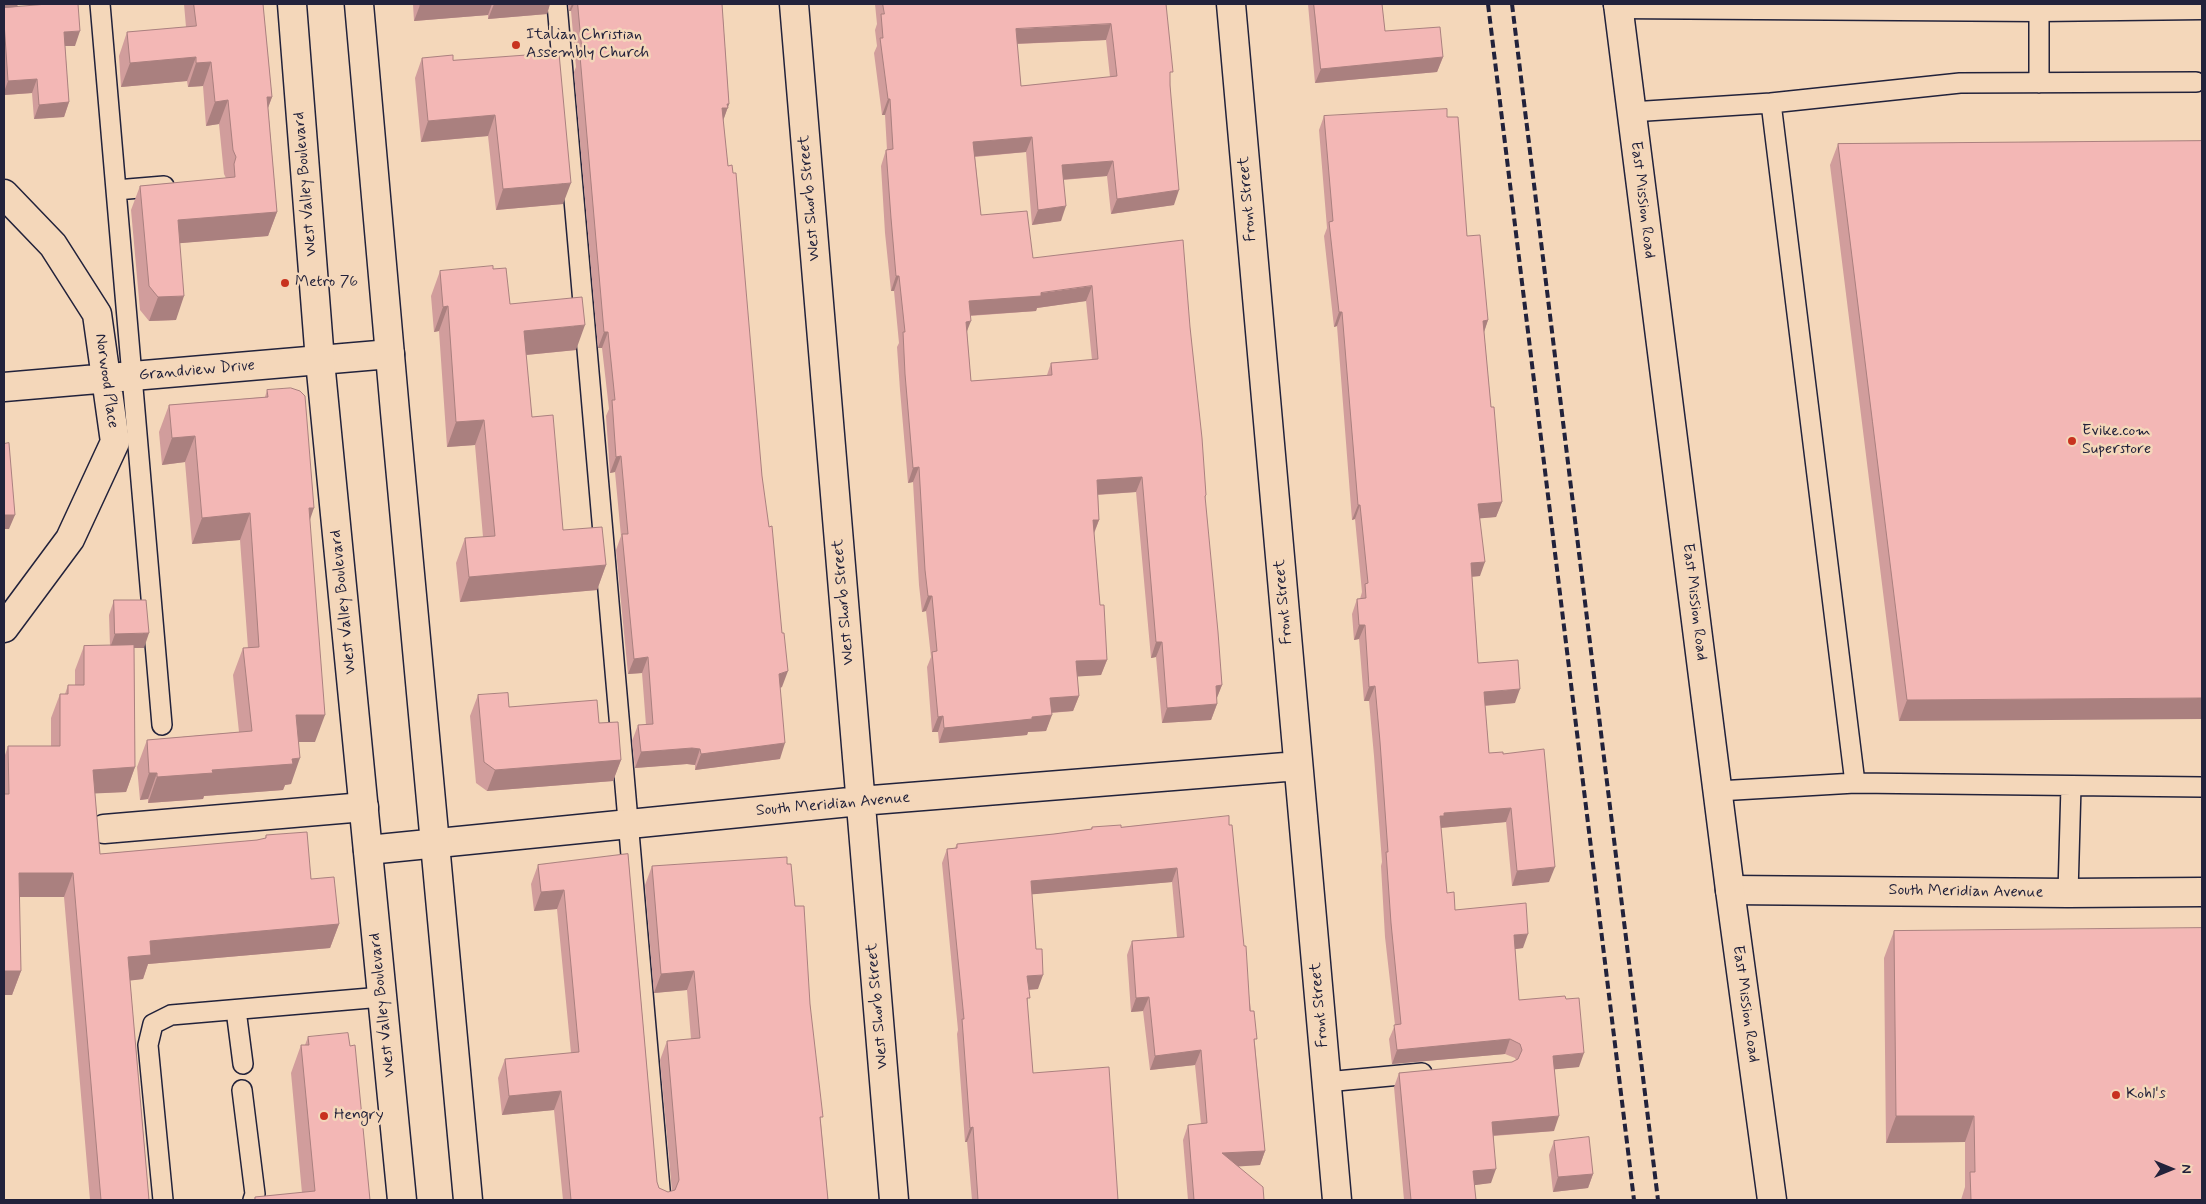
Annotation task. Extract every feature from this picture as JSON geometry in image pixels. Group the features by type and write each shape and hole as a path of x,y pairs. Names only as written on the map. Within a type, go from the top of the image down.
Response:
{"street":[{"name":"West Valley Boulevard","path":"292,4 320,361 402,1200"},
{"path":"359,4 468,1200"},
{"name":"West Shorb Street","path":"794,4 894,1200"},
{"name":"Front Street","path":"1231,4 1337,1200"},
{"path":"1618,4 2039,7 2202,5"},
{"name":"East Mission Road","path":"1618,4 1730,890 1772,1200"},
{"name":"Norwood Place","path":"4,194 53,246 97,314 119,378 115,442 70,539 4,628"},
{"name":"Grandview Drive","path":"4,387 390,354"},
{"name":"South Meridian Avenue","path":"368,850 860,801 1298,766"},
{"path":"104,829 364,807"},
{"name":"South Meridian Avenue","path":"1730,890 2068,893 2202,892"}],"lane":[{"path":"100,4 116,190 119,378 162,725"},
{"path":"557,4 662,1200"},
{"path":"2039,7 2039,83"},
{"path":"1631,112 1771,103 1960,83 2196,82"},
{"path":"1771,103 1855,784"},
{"path":"116,190 186,184"},
{"path":"1718,791 1855,784 2202,787"},
{"path":"2068,893 2070,786"},
{"path":"163,1200 148,1045 153,1024 171,1015 382,998"},
{"path":"236,1010 243,1064"},
{"path":"1326,1082 1440,1072"},
{"path":"242,1090 255,1194 253,1200"}],"building":[{"path":"48,4 78,4 80,31 64,32 69,102 39,105 37,79 8,81 4,8"},
{"path":"194,4 263,4 272,97 267,97 277,212 178,220 184,296 158,297 149,286 140,186 235,177 234,164 236,157 233,150 228,100 215,102 211,62 196,63 196,57 130,63 127,32 196,26"},
{"path":"578,4 722,4 729,104 727,104 728,108 722,108 728,166 732,165 733,173 736,173 762,476 769,527 772,526 782,633 784,633 788,671 779,674 785,743 701,754 700,749 692,748 641,752 638,725 653,724 648,657 634,659 622,534 628,534 621,456 616,457 612,400 615,400 608,332 604,332 580,56 582,56"},
{"path":"883,4 1166,4 1173,72 1170,72 1170,85 1179,190 1117,199 1113,161 1062,165 1066,206 1038,210 1032,137 973,142 981,215 1027,211 1033,258 1183,240 1202,438 1205,496 1222,685 1216,686 1217,704 1167,708 1162,642 1156,642 1142,477 1097,480 1099,520 1093,520 1100,605 1104,605 1107,660 1076,661 1079,696 1050,698 1052,715 1032,717 1032,719 944,728 943,716 938,717 932,652 937,651 932,596 928,596 925,570 919,467 913,468 905,374 903,332 905,332 899,276 896,276 891,218 886,150 893,149 890,99 888,99 880,38 883,38 881,14 884,14","holes":["1111,24 1117,76 1021,86 1016,29","1092,286 1098,359 1051,363 1052,375 971,381 966,322 971,321 969,301 1041,296 1041,293"]},
{"path":"1314,4 1382,4 1385,31 1440,27 1443,57 1321,69"},
{"path":"559,53 571,183 503,189 495,115 428,121 422,58 453,55 453,60"},
{"path":"1447,109 1447,117 1458,117 1467,236 1480,235 1488,320 1483,321 1491,407 1494,407 1502,502 1478,504 1485,562 1471,563 1478,663 1518,660 1520,689 1484,692 1489,753 1503,752 1503,754 1544,749 1555,867 1517,871 1511,808 1444,813 1444,816 1440,816 1447,893 1454,892 1455,910 1526,903 1528,934 1514,935 1519,1000 1565,996 1566,999 1579,998 1584,1053 1553,1056 1559,1116 1492,1122 1496,1169 1473,1171 1476,1200 1411,1200 1399,1073 1512,1062 1518,1059 1522,1050 1520,1044 1510,1039 1397,1050 1394,1025 1401,1024 1391,923 1380,742 1375,686 1369,687 1365,625 1359,625 1357,599 1366,598 1365,584 1368,583 1360,505 1358,505 1342,312 1339,312 1329,222 1333,221 1324,116"},
{"path":"2202,141 2202,698 1907,700 1838,144"},
{"path":"493,266 493,269 506,268 510,304 582,297 585,325 524,331 532,417 553,415 563,530 602,527 606,565 469,577 465,538 495,536 484,420 456,422 448,306 443,307 440,271"},
{"path":"291,388 300,391 305,396 314,508 309,508 325,715 296,715 300,758 292,759 293,764 212,770 213,773 157,777 157,773 149,773 147,740 252,731 243,648 259,647 250,513 202,518 195,436 172,438 169,405 268,397 267,390"},
{"path":"9,443 15,515 4,515 4,444"},
{"path":"114,600 146,600 149,633 115,634"},
{"path":"134,645 135,767 93,770 100,854 257,840 266,838 266,835 307,832 311,879 334,877 339,924 150,941 151,955 128,957 149,1200 101,1200 73,873 19,873 21,971 4,971 4,794 9,794 8,746 60,746 60,694 68,694 68,685 84,685 84,646"},
{"path":"508,693 509,707 597,700 599,723 618,722 621,760 495,770 484,762 478,695"},
{"path":"1229,816 1229,825 1232,825 1244,946 1246,946 1250,1011 1254,1011 1257,1039 1254,1039 1265,1151 1222,1153 1263,1187 1264,1200 1194,1200 1188,1125 1207,1123 1201,1050 1155,1056 1149,997 1136,998 1132,941 1184,937 1177,868 1031,881 1036,949 1042,949 1043,975 1027,976 1030,998 1027,998 1033,1073 1109,1067 1118,1200 978,1200 973,1127 970,1128 962,1019 964,1019 947,849 957,848 957,844 1054,834 1092,829 1092,827 1121,825 1121,827"},
{"path":"628,854 659,1188 668,1192 675,1190 679,1180 667,1041 700,1038 694,971 661,974 652,866 787,857 787,864 791,864 795,906 804,906 810,1004 823,1117 820,1117 828,1200 571,1200 561,1091 509,1096 505,1059 579,1052 564,890 541,892 538,865"},
{"path":"2202,928 2202,1200 1971,1200 1970,1172 1975,1172 1974,1116 1896,1116 1894,931"},
{"path":"348,1033 350,1046 355,1045 370,1200 255,1200 255,1197 315,1191 301,1045 309,1045 308,1037"},
{"path":"1589,1137 1593,1174 1558,1177 1554,1141"}],"railway":[{"path":"1488,4 1634,1200"},
{"path":"1512,4 1658,1200"}],"place":[{"name":"Italian Christian Assembly Church","path":"516,45"},
{"name":"Metro 76","path":"285,283"},
{"name":"Evike.com Superstore","path":"2072,441"},
{"name":"Kohl's","path":"2116,1095"},
{"name":"Hengry","path":"324,1116"}]}
